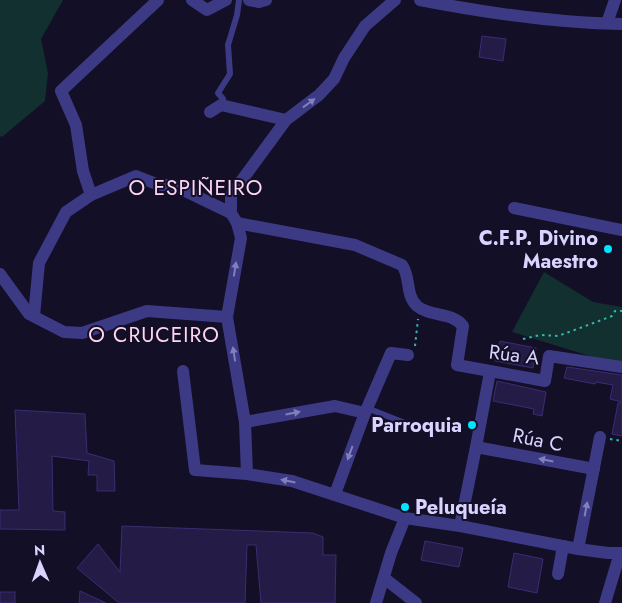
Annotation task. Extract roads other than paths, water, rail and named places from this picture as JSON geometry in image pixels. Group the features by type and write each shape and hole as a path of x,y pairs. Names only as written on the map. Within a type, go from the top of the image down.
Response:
{"street":[{"path":"91,194 83,171 76,125 61,90 158,0"},
{"path":"192,0 207,10 226,0"},
{"path":"249,0 260,2 266,0"},
{"path":"247,474 245,422 228,317 241,238 234,218 231,195 286,120 320,95 334,79 344,58 366,26 395,0"},
{"path":"420,0 479,6 552,20 622,24"},
{"path":"607,24 615,0"},
{"path":"210,112 221,105 286,120"},
{"path":"34,316 39,263 66,212 91,194 136,176 159,185 173,185 234,218"},
{"path":"514,208 622,230"},
{"name":"Rúa A","path":"234,218 355,245 402,265 406,271 409,292 417,306 458,320 463,326 457,365 545,381 549,356 622,367"},
{"path":"0,274 29,314 64,332 82,333 147,311 228,317"},
{"path":"335,494 366,411 391,352 408,355"},
{"path":"183,371 194,470 247,474 292,481 405,518 460,526 578,549 621,553 617,580 605,603"},
{"path":"460,526 490,372"},
{"path":"245,422 335,406 366,411"},
{"path":"578,549 600,437"},
{"name":"Rúa C","path":"476,448 594,469"},
{"path":"376,603 405,518"},
{"path":"558,574 563,546"},
{"path":"384,578 416,603"}],"lane":[{"path":"221,105 223,99 218,93 230,74 228,45 240,0"},
{"path":"366,411 420,428"}],"place":[{"name":"C.F.P. Divino Maestro","path":"608,249"},
{"name":"Parroquia","path":"472,425"},
{"name":"Peluqueía","path":"405,507"}],"district":[{"name":"O ESPIÑEIRO","path":"196,188"},
{"name":"O CRUCEIRO","path":"154,335"}]}
